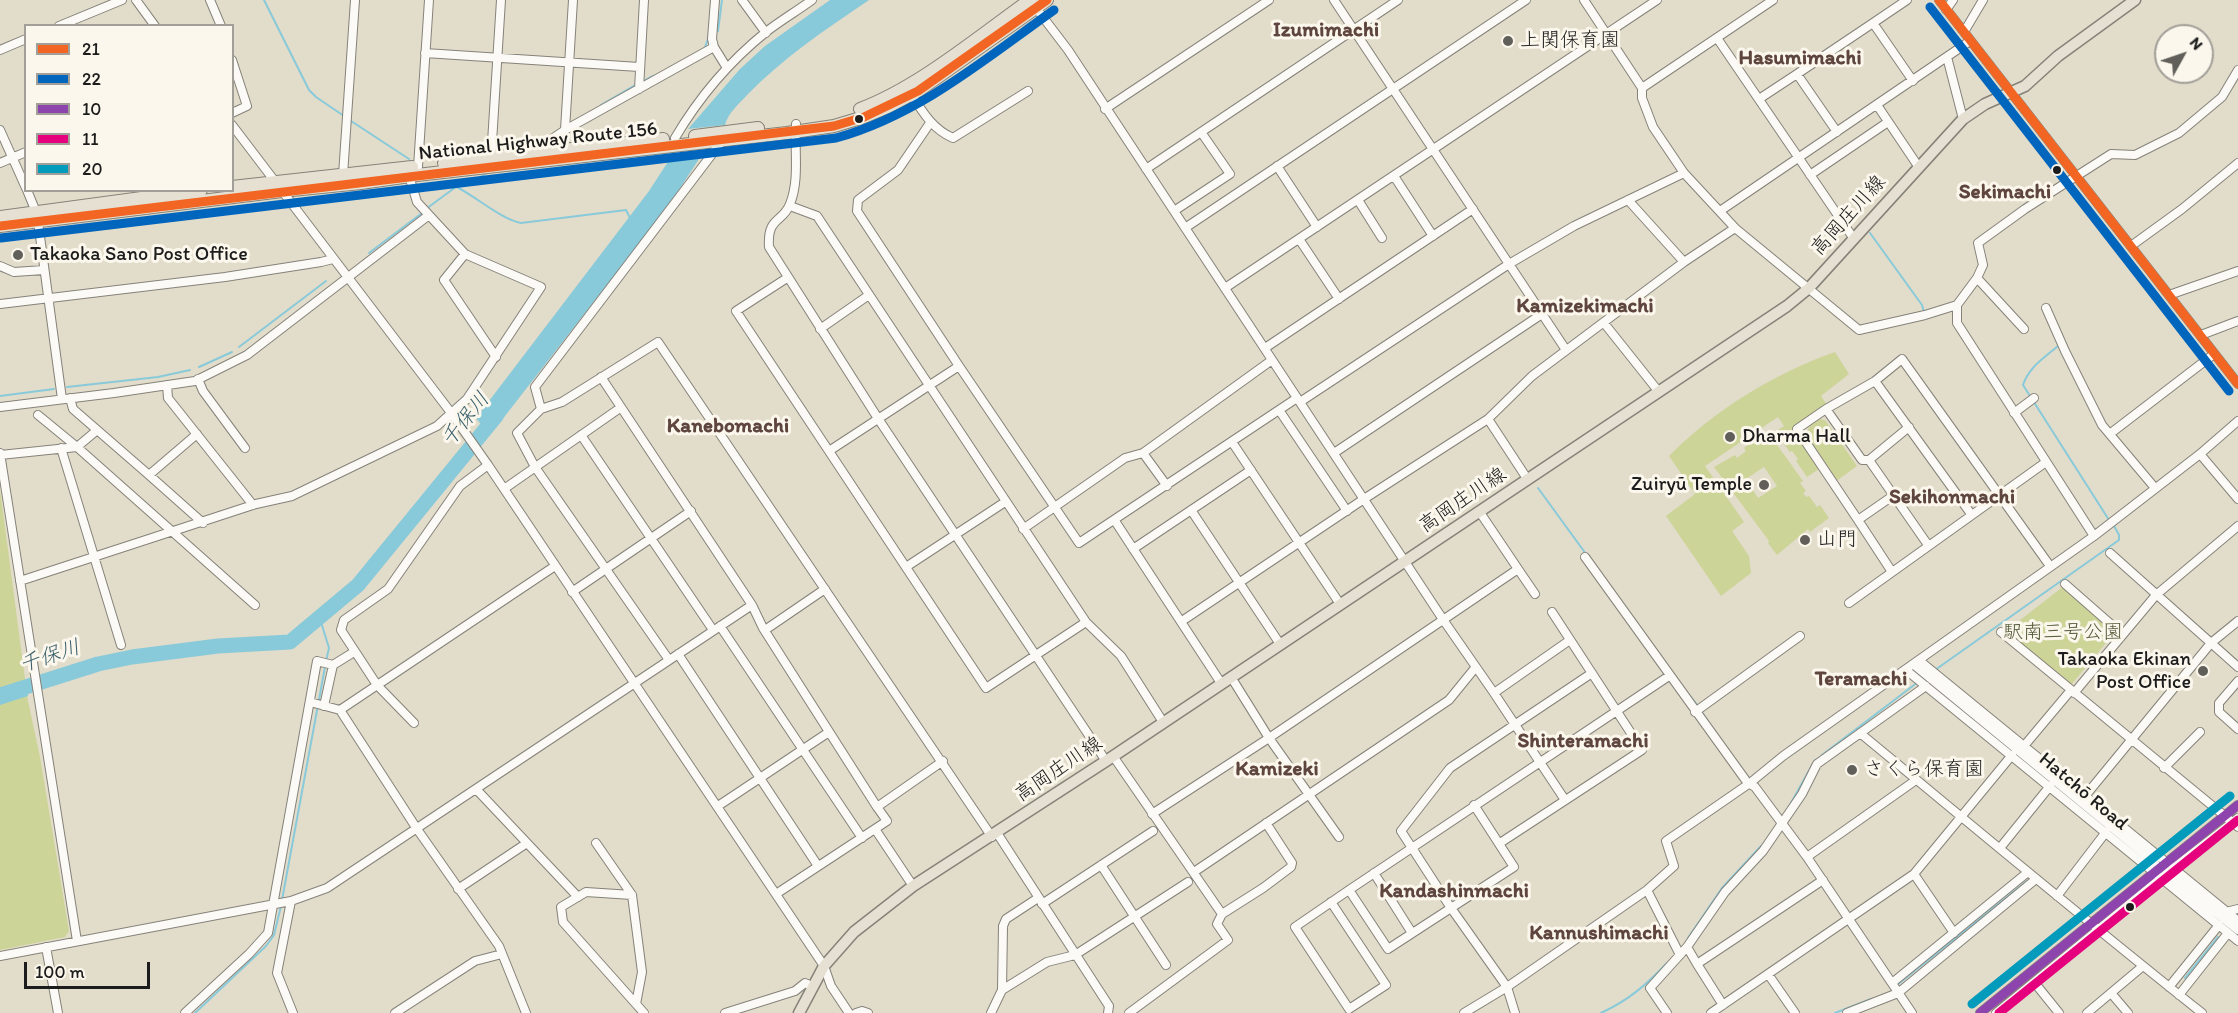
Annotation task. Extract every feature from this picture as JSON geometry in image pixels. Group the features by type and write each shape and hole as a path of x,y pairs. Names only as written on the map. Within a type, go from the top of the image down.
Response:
{"highway":[{"name":"National Highway Route 156","path":"0,217 37,217 279,187 343,175 533,152 720,138 795,128 834,126 864,117 909,90 1033,4 1047,0"},
{"name":"National Highway Route 156","path":"234,187 333,187 676,141"},
{"name":"National Highway Route 156","path":"0,226 37,217 189,192"}],"main road":[{"name":"高岡庄川線","path":"800,1013 824,966 854,932 913,886 1109,759 1787,306 1809,288 1963,118 1985,104 2025,86 2058,56 2135,0"}],"street":[{"path":"64,24 122,0"},
{"path":"136,0 154,24"},
{"path":"210,0 220,24"},
{"path":"343,175 355,0"},
{"path":"418,166 429,0"},
{"path":"491,158 501,0"},
{"path":"565,130 573,0"},
{"path":"639,89 644,0"},
{"path":"715,0 712,39 714,47 727,68"},
{"path":"742,0 766,33"},
{"path":"676,141 685,120 727,68 801,3 812,0"},
{"path":"1105,109 1269,0"},
{"path":"1334,0 1566,350"},
{"path":"1146,169 1398,0"},
{"path":"1185,228 1526,0"},
{"path":"1584,0 1642,88 1642,98 1653,127 1684,173 1735,228 1860,330 1957,305 1977,278 1983,265 1978,243 2111,154 2135,155 2179,133 2222,97 2238,70"},
{"path":"1225,288 1657,0"},
{"path":"1642,88 1773,0"},
{"path":"1759,99 1907,0"},
{"path":"1939,0 2238,384"},
{"path":"1946,10 1953,0"},
{"path":"1964,32 1983,0"},
{"path":"1033,4 1068,50 1475,668 1565,800"},
{"path":"1873,23 1913,81"},
{"path":"1717,38 1854,239"},
{"path":"0,50 24,40"},
{"path":"1720,211 1970,41"},
{"path":"533,152 565,130 714,47"},
{"path":"425,52 639,67"},
{"path":"1947,57 1963,118"},
{"path":"234,65 247,106 234,111"},
{"path":"1797,74 1837,132"},
{"path":"909,90 930,123 941,133 953,138 1028,90"},
{"path":"1877,105 1918,166"},
{"path":"1810,175 1888,122"},
{"path":"930,123 898,170 858,200 857,211 1079,543 1279,410 1299,400 1509,264 1574,226 1684,173"},
{"path":"234,128 463,429 824,966 831,986 849,1013"},
{"path":"795,128 795,180 790,206 774,222 768,234 768,247 879,420 1036,655 1222,914"},
{"path":"0,130 24,185"},
{"path":"1174,211 1230,174 1201,132"},
{"path":"541,409 535,387 720,138"},
{"path":"0,163 24,153"},
{"path":"2131,246 2238,163"},
{"path":"1277,166 1317,227"},
{"path":"20,581 253,505 292,496 437,426 467,399 541,287 465,254 417,202 409,176"},
{"path":"1394,176 1433,236"},
{"path":"27,192 37,217 66,398 72,409 203,523"},
{"path":"1358,200 1382,238"},
{"path":"1628,200 1684,262"},
{"path":"790,206 817,216 1086,622 1121,656 1163,722"},
{"path":"1265,348 1473,209"},
{"path":"0,407 198,379 248,355 429,215"},
{"path":"1182,621 1488,419 1532,376 1684,262 1735,228"},
{"path":"1299,239 1339,299"},
{"path":"465,254 444,280 496,357"},
{"path":"0,304 225,277 333,259"},
{"path":"0,266 14,272 44,270"},
{"path":"2169,295 2238,271"},
{"path":"787,278 736,311 986,688 1086,622"},
{"path":"1977,278 2024,329"},
{"path":"820,329 869,295"},
{"path":"1957,305 1957,322 2094,536"},
{"path":"2046,308 2102,425 2155,488"},
{"path":"1334,453 1542,314"},
{"path":"2201,335 2238,321"},
{"path":"1604,323 1659,392"},
{"path":"669,660 536,467 517,433 541,409 562,402 658,342 942,761 1040,901 1109,1006 1108,1013"},
{"path":"2111,433 2214,354"},
{"path":"1892,572 1797,429 1826,409 1875,381 1902,359 2050,566"},
{"path":"1023,529 1125,458 1143,453 1272,360"},
{"path":"829,451 959,366"},
{"path":"600,377 752,605 765,630 887,821 776,894"},
{"path":"198,379 202,392 245,448"},
{"path":"1875,381 1971,514"},
{"path":"167,385 168,398 253,505"},
{"path":"2014,413 2034,398"},
{"path":"504,489 620,408"},
{"path":"1826,409 1862,460 1869,459 1909,428"},
{"path":"1279,410 1347,511"},
{"path":"38,415 255,605"},
{"path":"1488,419 1528,480"},
{"path":"1464,1013 1507,987 1647,890 1674,866 1666,841 2094,536 2200,454 2238,421"},
{"path":"77,941 0,454 77,447 96,430"},
{"path":"148,475 197,435"},
{"path":"581,435 649,539 716,628 862,838"},
{"path":"1232,442 1340,604"},
{"path":"61,448 122,645"},
{"path":"1143,453 1167,486"},
{"path":"2200,454 2238,499"},
{"path":"1869,459 1928,545"},
{"path":"1849,603 2046,462"},
{"path":"414,723 376,685 341,630 344,620 388,590 460,486 488,465"},
{"path":"1133,549 1251,470"},
{"path":"1858,520 1894,495"},
{"path":"906,567 1005,502"},
{"path":"1191,510 1280,644"},
{"path":"572,592 691,511"},
{"path":"1479,511 1535,594"},
{"path":"1115,521 1182,621 1310,794 1339,837"},
{"path":"2024,746 2156,595 2238,526"},
{"path":"2110,553 2238,667"},
{"path":"1585,557 1747,782 1755,787 1808,857 1912,1013"},
{"path":"340,710 555,566"},
{"path":"1152,814 1444,621 1518,569"},
{"path":"2065,584 2122,634"},
{"path":"765,630 825,589"},
{"path":"0,956 282,903 327,888 752,605"},
{"path":"1500,843 1642,750 1552,612"},
{"path":"2075,807 2211,643 2238,621"},
{"path":"2001,632 2224,817 2236,823"},
{"path":"1695,712 1800,636"},
{"path":"1494,693 1570,640"},
{"path":"293,1013 277,973 282,903 310,702 317,661 333,665 354,652"},
{"path":"678,654 818,866"},
{"path":"324,706 333,665"},
{"path":"1913,665 2156,871"},
{"name":"Hatchō Road","path":"1913,665 1926,686 2156,871 2238,941"},
{"name":"Hatchō Road","path":"1913,665 2024,746 2238,921"},
{"path":"1194,872 1449,700 1475,668"},
{"path":"1513,1011 1507,987 1451,908 1401,831 1450,768 1592,673"},
{"path":"1331,902 1386,985 1349,1009 1295,927 1331,902 1412,848 1474,805 1669,676"},
{"path":"2238,681 2218,703 2219,712 2238,729"},
{"path":"1667,1013 1650,988 1687,947 1725,892 1763,851 1802,794 1817,765 1926,686"},
{"path":"310,702 340,710 502,954 526,1013"},
{"path":"718,806 829,732"},
{"path":"2164,768 2200,732"},
{"path":"1860,734 1962,816 2098,931 2202,1013"},
{"path":"1711,1013 1914,874 2012,755"},
{"path":"877,807 942,761"},
{"path":"1808,857 1916,780"},
{"path":"2000,848 2050,786"},
{"path":"476,789 578,897"},
{"path":"1349,890 1388,949 1514,867 1474,805"},
{"path":"2169,865 2238,805"},
{"path":"1129,1013 1228,940 1217,924 1222,914 1291,867 1292,863 1266,823"},
{"path":"1980,1013 2156,871 2236,823"},
{"path":"875,829 913,886"},
{"path":"991,1013 1002,990 1006,919 1101,865 1153,831"},
{"path":"2057,896 2106,832"},
{"path":"458,889 527,843"},
{"path":"596,843 632,895 642,972 636,1004"},
{"path":"1101,865 1166,965"},
{"path":"1996,1013 2098,931 2156,871"},
{"path":"1892,983 2028,872"},
{"path":"1374,873 1412,933"},
{"path":"1914,874 1954,933"},
{"path":"1847,1013 1898,993 2036,879"},
{"path":"2174,879 2238,930"},
{"path":"1697,964 1823,880"},
{"path":"1002,990 1047,962 1075,954 1188,882"},
{"path":"1647,890 1680,955"},
{"path":"632,895 586,892 561,907 563,922 644,1013"},
{"path":"185,1013 261,943 282,903"},
{"path":"2226,912 2238,909"},
{"path":"2169,987 2219,925"},
{"path":"2179,994 2228,933"},
{"path":"46,947 58,1013"},
{"path":"1687,947 1723,1005"},
{"path":"395,1013 475,961 502,954"},
{"path":"2087,1013 2143,966"},
{"path":"1768,974 1795,1013"},
{"path":"2034,982 2060,1013"},
{"path":"725,1013 795,991 805,983 812,986"},
{"path":"2111,993 2128,1013"},
{"path":"856,1013 862,1011 868,1013"}],"green space":[{"path":"1835,352 1849,374 1821,396 1827,405 1793,428 1819,469 1807,477 1796,461 1798,459 1775,432 1784,426 1778,417 1705,466 1744,522 1732,531 1749,556 1751,573 1721,596 1666,516 1695,494 1669,456 1706,423 1746,395 1790,371"},
{"path":"1820,419 1825,420 1857,466 1835,482 1806,432"},
{"path":"1767,431 1803,481 1800,483 1806,491 1803,493 1806,497 1809,496 1817,507 1820,505 1829,518 1810,532 1808,529 1777,555 1714,467 1735,455 1737,458 1746,451 1744,448","holes":["1764,467 1777,486 1758,498 1746,479"]},
{"path":"0,490 28,701 40,757 69,931 65,937 0,950"},
{"name":"駅南三号公園","path":"2064,586 2115,632 2071,685 2006,631"}],"water":[{"path":"830,0 869,0 790,56 761,81 737,105 725,125 688,129 740,69 765,46"},
{"path":"708,150 701,156 669,205 489,435 476,418 649,191 673,154"},
{"path":"25,680 28,696 0,705 0,688"}],"waterway":[{"path":"264,0 309,90 344,116"},
{"path":"716,32 722,0"},
{"path":"704,50 709,36"},
{"path":"642,82 653,76"},
{"path":"601,105 637,84"},
{"path":"348,119 409,159"},
{"path":"528,148 549,136"},
{"path":"426,209 457,186 469,183 487,173"},
{"path":"447,182 503,216 521,223 626,210 630,218"},
{"path":"369,253 422,213"},
{"path":"1870,233 1922,305 1924,312"},
{"path":"239,347 326,281"},
{"path":"2058,346 2033,368 2023,385 2109,520"},
{"path":"199,367 232,352"},
{"path":"67,387 158,377 190,370"},
{"path":"0,396 54,389"},
{"name":"千保川","path":"0,695 98,664 132,657 218,646 290,642 358,585 497,415"},
{"path":"1538,488 1586,554"},
{"path":"1935,670 2119,540 2113,524"},
{"path":"320,619 329,648 326,661"},
{"path":"282,900 325,667"},
{"path":"1822,755 1918,682"},
{"path":"1690,696 1698,706"},
{"path":"1701,711 1708,721"},
{"path":"1787,810 1815,760"},
{"path":"1688,938 1722,888 1761,846"},
{"path":"1897,985 2027,881"},
{"path":"195,1013 266,946 274,935 281,906"},
{"path":"2185,978 2218,937"},
{"path":"1601,1013 1637,991 1667,963"},
{"path":"1835,1013 1871,999"}],"transit line":[{"name":"21","path":"0,226 834,126 864,117 918,91 1047,0"},
{"name":"21","path":"1939,0 2238,384"},
{"name":"22","path":"1930,7 2229,391"},
{"name":"22","path":"1,238 836,138 866,128 923,100 977,66 1054,10"},
{"name":"20","path":"1972,1004 2230,796"},
{"name":"10","path":"1980,1013 2238,805"},
{"name":"11","path":"1999,1013 2238,820"}],"place":[{"name":"上関保育園","path":"1508,41"},
{"name":"Takaoka Sano Post Office","path":"18,255"},
{"name":"Dharma Hall","path":"1730,437"},
{"name":"Zuiryū Temple","path":"1764,485"},
{"name":"山門","path":"1805,540"},
{"name":"Takaoka Ekinan Post Office","path":"2203,671"},
{"name":"さくら保育園","path":"1852,770"}],"district":[{"name":"Izumimachi","path":"1326,31"},
{"name":"Hasumimachi","path":"1800,59"},
{"name":"Sekimachi","path":"2005,193"},
{"name":"Kamizekimachi","path":"1585,307"},
{"name":"Kanebomachi","path":"728,427"},
{"name":"Sekihonmachi","path":"1952,498"},
{"name":"Teramachi","path":"1861,680"},
{"name":"Shinteramachi","path":"1583,742"},
{"name":"Kamizeki","path":"1277,770"},
{"name":"Kandashinmachi","path":"1454,892"},
{"name":"Kannushimachi","path":"1599,934"}]}
